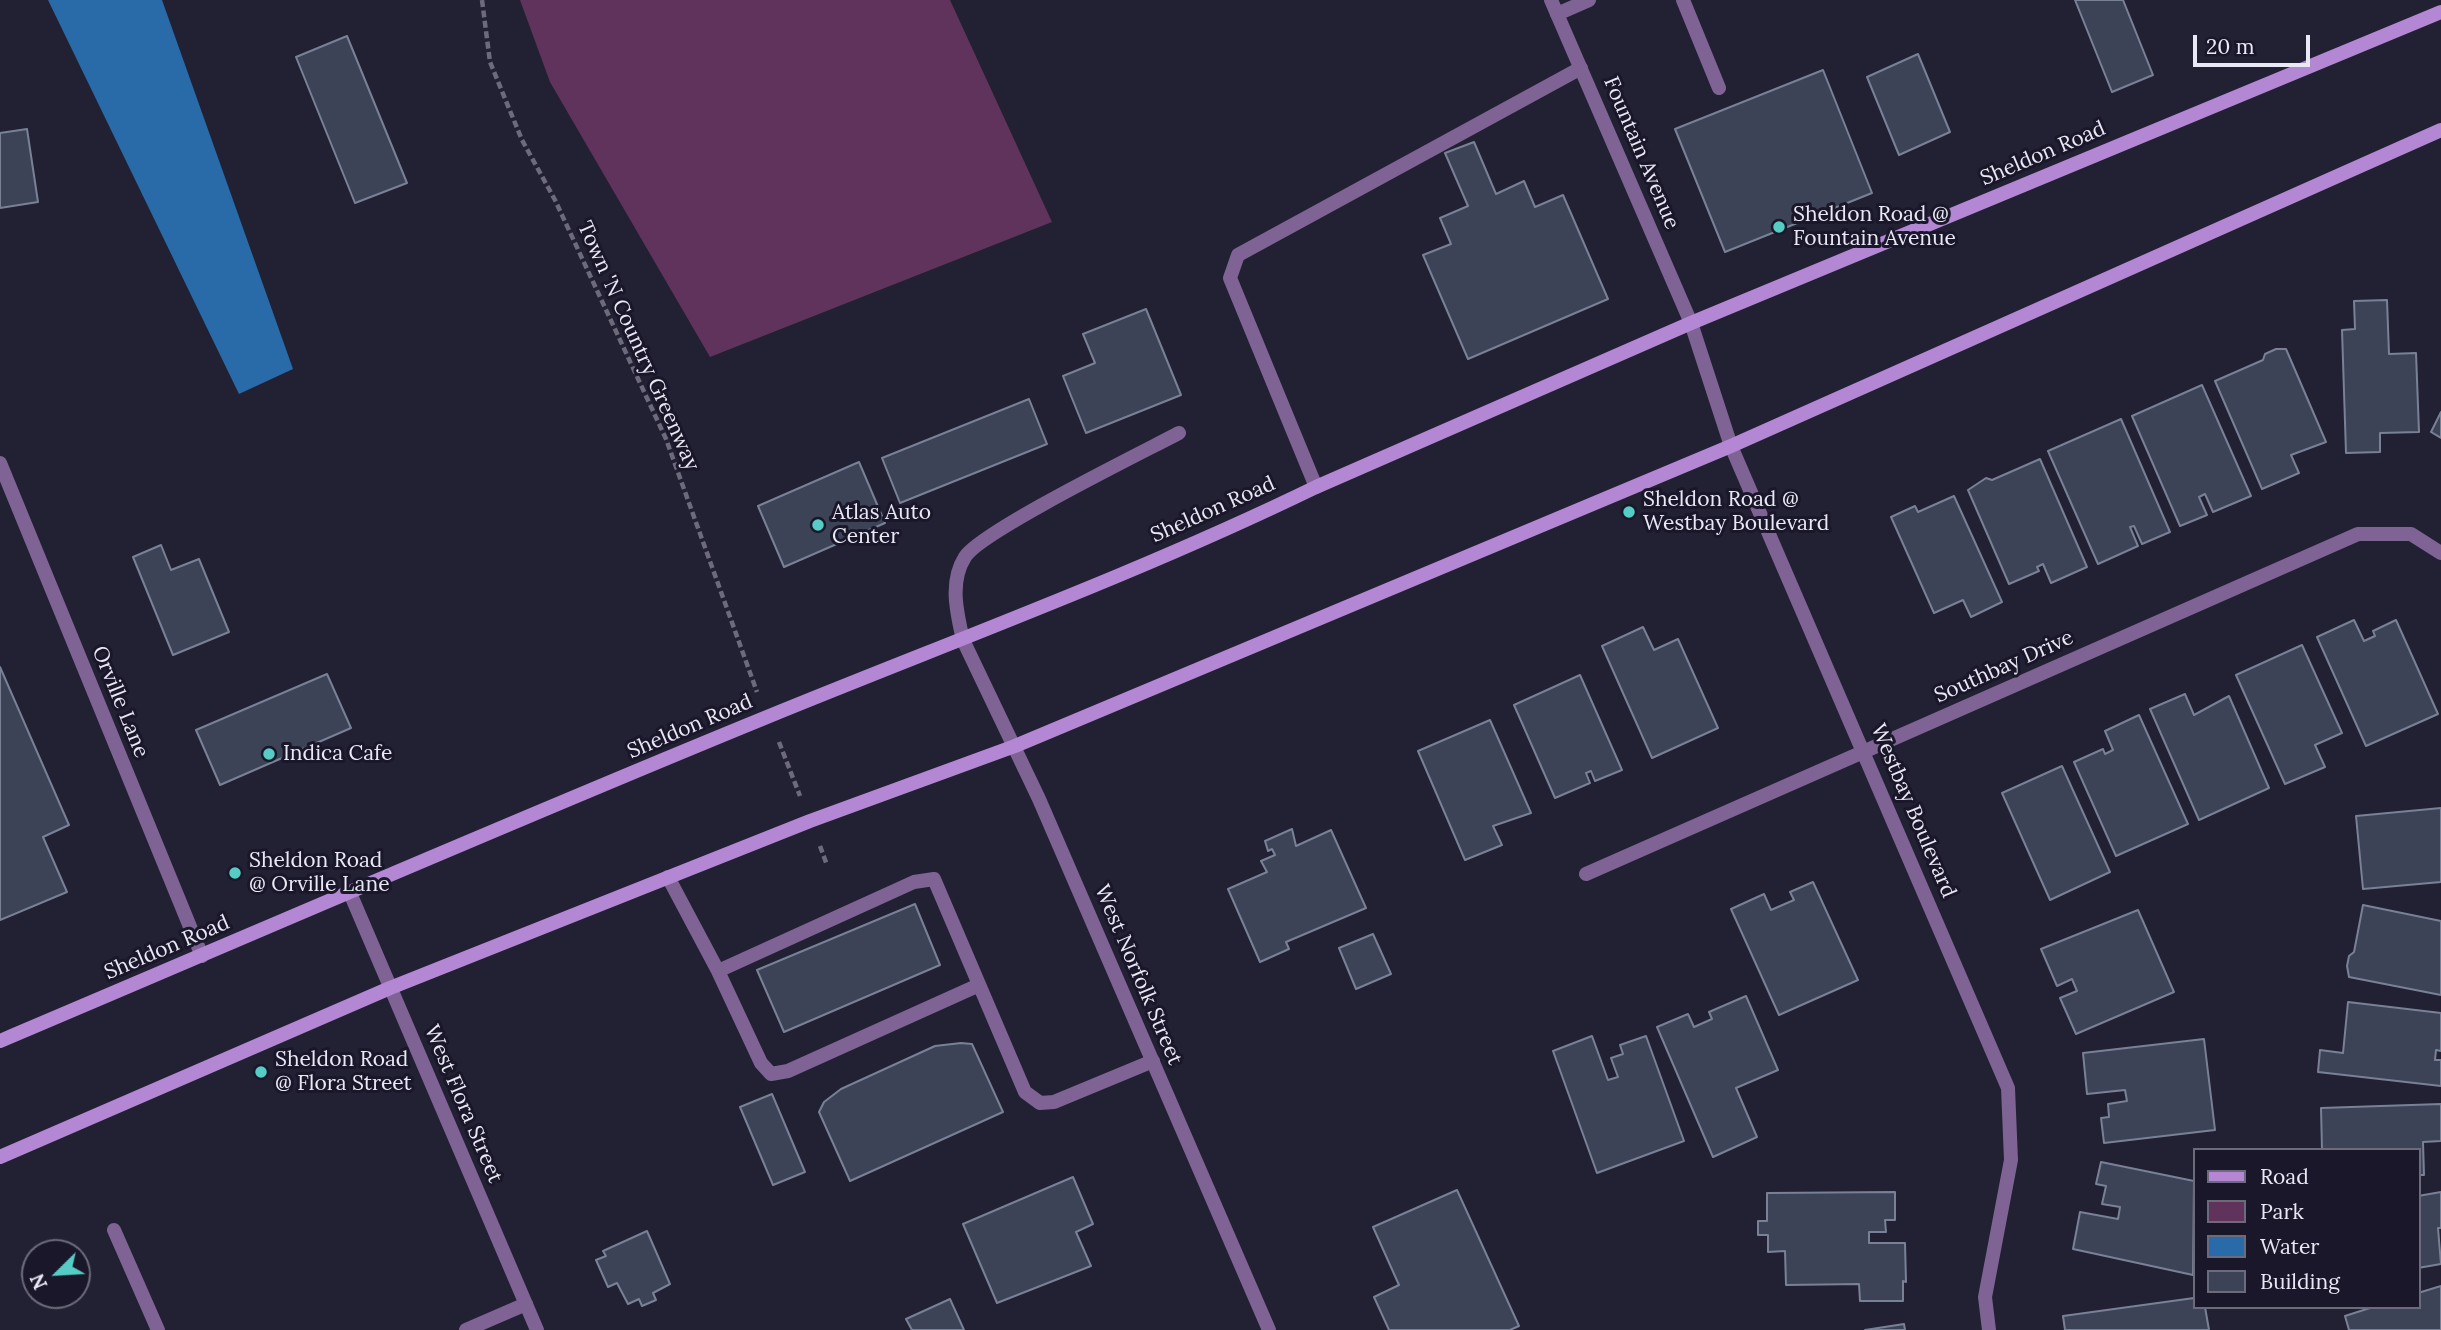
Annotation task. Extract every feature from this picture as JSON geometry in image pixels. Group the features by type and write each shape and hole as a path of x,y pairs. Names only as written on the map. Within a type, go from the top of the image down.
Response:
{"main road":[{"name":"Sheldon Road","path":"0,1041 768,716 963,640 1262,513 1316,486 1691,323 2441,12"},
{"path":"0,1157 390,988 810,821 1015,746 1731,446 2441,130"}],"street":[{"name":"Fountain Avenue","path":"1551,0 1691,323"},
{"path":"1557,14 1589,0"},
{"path":"1683,0 1719,88"},
{"path":"1316,486 1230,278 1238,255 1581,68"},
{"name":"Westbay Boulevard","path":"1691,323 1731,446 1865,751 2008,1088 2011,1160 1985,1297 1989,1330"},
{"name":"West Norfolk Street","path":"1179,433 998,531 966,555 956,579 956,607 963,640 1015,746 1269,1330"},
{"name":"Orville Lane","path":"0,463 202,956"},
{"name":"Southbay Drive","path":"1586,874 2358,534 2411,534 2441,553"},
{"path":"668,877 718,971 761,1063 771,1074 788,1071 979,985"},
{"path":"718,971 914,882 934,879 1025,1092 1040,1103 1054,1102 1153,1061"},
{"name":"West Flora Street","path":"351,893 537,1330"},
{"path":"114,1230 158,1330"},
{"path":"466,1330 526,1304"}],"path":[{"name":"Town 'N Country Greenway","path":"482,0 491,62 508,106 522,140 555,200 666,439 754,686 827,865"}],"green space":[{"path":"520,0 950,0 1052,222 710,357 550,82"}],"water":[{"path":"48,0 162,0 293,369 239,394"}],"building":[{"path":"2075,0 2123,0 2153,75 2112,92"},
{"path":"347,36 407,183 355,203 296,57"},
{"path":"1918,54 1950,132 1899,155 1867,77"},
{"path":"1823,70 1872,193 1725,252 1675,129"},
{"path":"27,129 38,202 0,208 0,133"},
{"path":"1474,142 1496,194 1524,181 1535,207 1563,195 1608,299 1468,359 1423,255 1451,244 1440,218 1468,206 1445,153"},
{"path":"2387,300 2389,354 2416,353 2419,432 2380,433 2380,452 2346,453 2342,330 2355,329 2354,301"},
{"path":"1146,309 1181,395 1086,433 1063,376 1095,363 1083,334"},
{"path":"2276,349 2286,349 2326,442 2291,455 2299,473 2262,489 2215,381 2263,360 2265,354"},
{"path":"2202,385 2251,496 2213,512 2205,494 2199,497 2207,515 2180,526 2132,416"},
{"path":"1029,399 1047,444 900,503 882,458"},
{"path":"2441,412 2441,438 2431,432"},
{"path":"2121,419 2170,532 2142,544 2134,526 2130,527 2138,546 2098,564 2048,451"},
{"path":"2040,459 2087,567 2051,583 2043,564 2037,567 2039,571 2009,584 1968,490 1986,478 1992,480"},
{"path":"859,462 885,523 784,567 758,506"},
{"path":"1954,496 2002,602 1971,617 1963,600 1934,613 1891,517 1915,506 1918,512"},
{"path":"161,545 171,570 199,559 229,632 173,655 133,557"},
{"path":"2354,620 2364,641 2375,636 2373,631 2396,620 2438,714 2366,746 2317,637"},
{"path":"1643,627 1654,650 1678,639 1718,728 1652,758 1602,646"},
{"path":"2302,645 2342,733 2315,745 2325,767 2285,784 2236,675"},
{"path":"0,667 69,825 43,837 67,892 0,920"},
{"path":"327,674 351,728 220,785 196,730"},
{"path":"1580,675 1622,770 1595,781 1591,771 1586,773 1590,783 1555,798 1514,705"},
{"path":"2185,694 2194,715 2229,696 2269,788 2199,820 2150,709"},
{"path":"2139,715 2188,824 2116,856 2074,762 2103,749 2105,754 2113,750 2105,731"},
{"path":"1490,720 1531,813 1493,826 1502,845 1465,860 1418,751"},
{"path":"2062,766 2110,872 2050,900 2002,793"},
{"path":"2441,808 2441,882 2363,889 2356,816"},
{"path":"1292,829 1296,846 1331,830 1366,908 1286,942 1289,949 1260,962 1228,889 1267,872 1261,861 1275,855 1272,849 1268,851 1265,841"},
{"path":"1813,882 1858,980 1779,1015 1731,909 1764,894 1771,910 1794,900 1790,892"},
{"path":"915,904 940,965 784,1032 757,970"},
{"path":"2363,905 2441,921 2441,995 2349,977 2347,966 2349,956 2354,952"},
{"path":"2138,910 2174,992 2076,1034 2060,998 2077,991 2072,979 2057,986 2041,949"},
{"path":"1373,934 1391,974 1356,989 1339,948"},
{"path":"1746,996 1778,1070 1736,1088 1757,1137 1713,1157 1657,1027 1688,1014 1694,1027 1712,1019 1709,1012"},
{"path":"2348,1002 2441,1013 2441,1051 2436,1050 2435,1060 2441,1060 2441,1086 2318,1072 2320,1050 2343,1053"},
{"path":"1592,1036 1608,1080 1618,1077 1611,1058 1623,1054 1620,1045 1646,1036 1684,1141 1597,1173 1553,1051"},
{"path":"2204,1039 2215,1130 2104,1143 2101,1118 2109,1117 2108,1104 2127,1101 2125,1090 2087,1094 2083,1053"},
{"path":"972,1044 1003,1112 850,1181 819,1112 824,1102 841,1089 935,1046"},
{"path":"772,1094 805,1172 773,1185 740,1107"},
{"path":"2441,1104 2441,1141 2423,1142 2424,1175 2420,1175 2420,1148 2322,1148 2321,1108"},
{"path":"2101,1162 2192,1181 2192,1275 2073,1249 2080,1212 2118,1219 2120,1207 2102,1204 2106,1186 2096,1184"},
{"path":"1073,1177 1093,1224 1076,1232 1091,1266 997,1303 963,1224"},
{"path":"1457,1190 1519,1326 1510,1330 1389,1330 1374,1297 1399,1285 1373,1227"},
{"path":"1895,1192 1895,1220 1885,1220 1886,1232 1869,1232 1869,1243 1905,1243 1906,1282 1903,1281 1903,1301 1860,1301 1859,1284 1786,1285 1785,1251 1768,1252 1768,1235 1758,1235 1758,1221 1767,1221 1767,1193"},
{"path":"2441,1192 2441,1228 2438,1228 2441,1264 2420,1268 2420,1196"},
{"path":"647,1231 670,1284 653,1293 656,1300 642,1306 639,1299 628,1304 617,1283 608,1287 596,1260 606,1256 603,1251"},
{"path":"2441,1286 2441,1330 2349,1330 2345,1316 2367,1309 2420,1309 2420,1292"},
{"path":"2192,1298 2192,1309 2205,1309 2209,1330 2065,1330 2063,1316"},
{"path":"950,1299 964,1330 912,1330 906,1319"},
{"path":"1904,1324 1905,1330 1865,1330"}],"place":[{"name":"Sheldon Road @ Fountain Avenue","path":"1779,227"},
{"name":"Sheldon Road @ Westbay Boulevard","path":"1629,512"},
{"name":"Atlas Auto Center","path":"818,525"},
{"name":"Indica Cafe","path":"269,754"},
{"name":"Sheldon Road @ Orville Lane","path":"235,873"},
{"name":"Sheldon Road @ Flora Street","path":"261,1072"}]}
